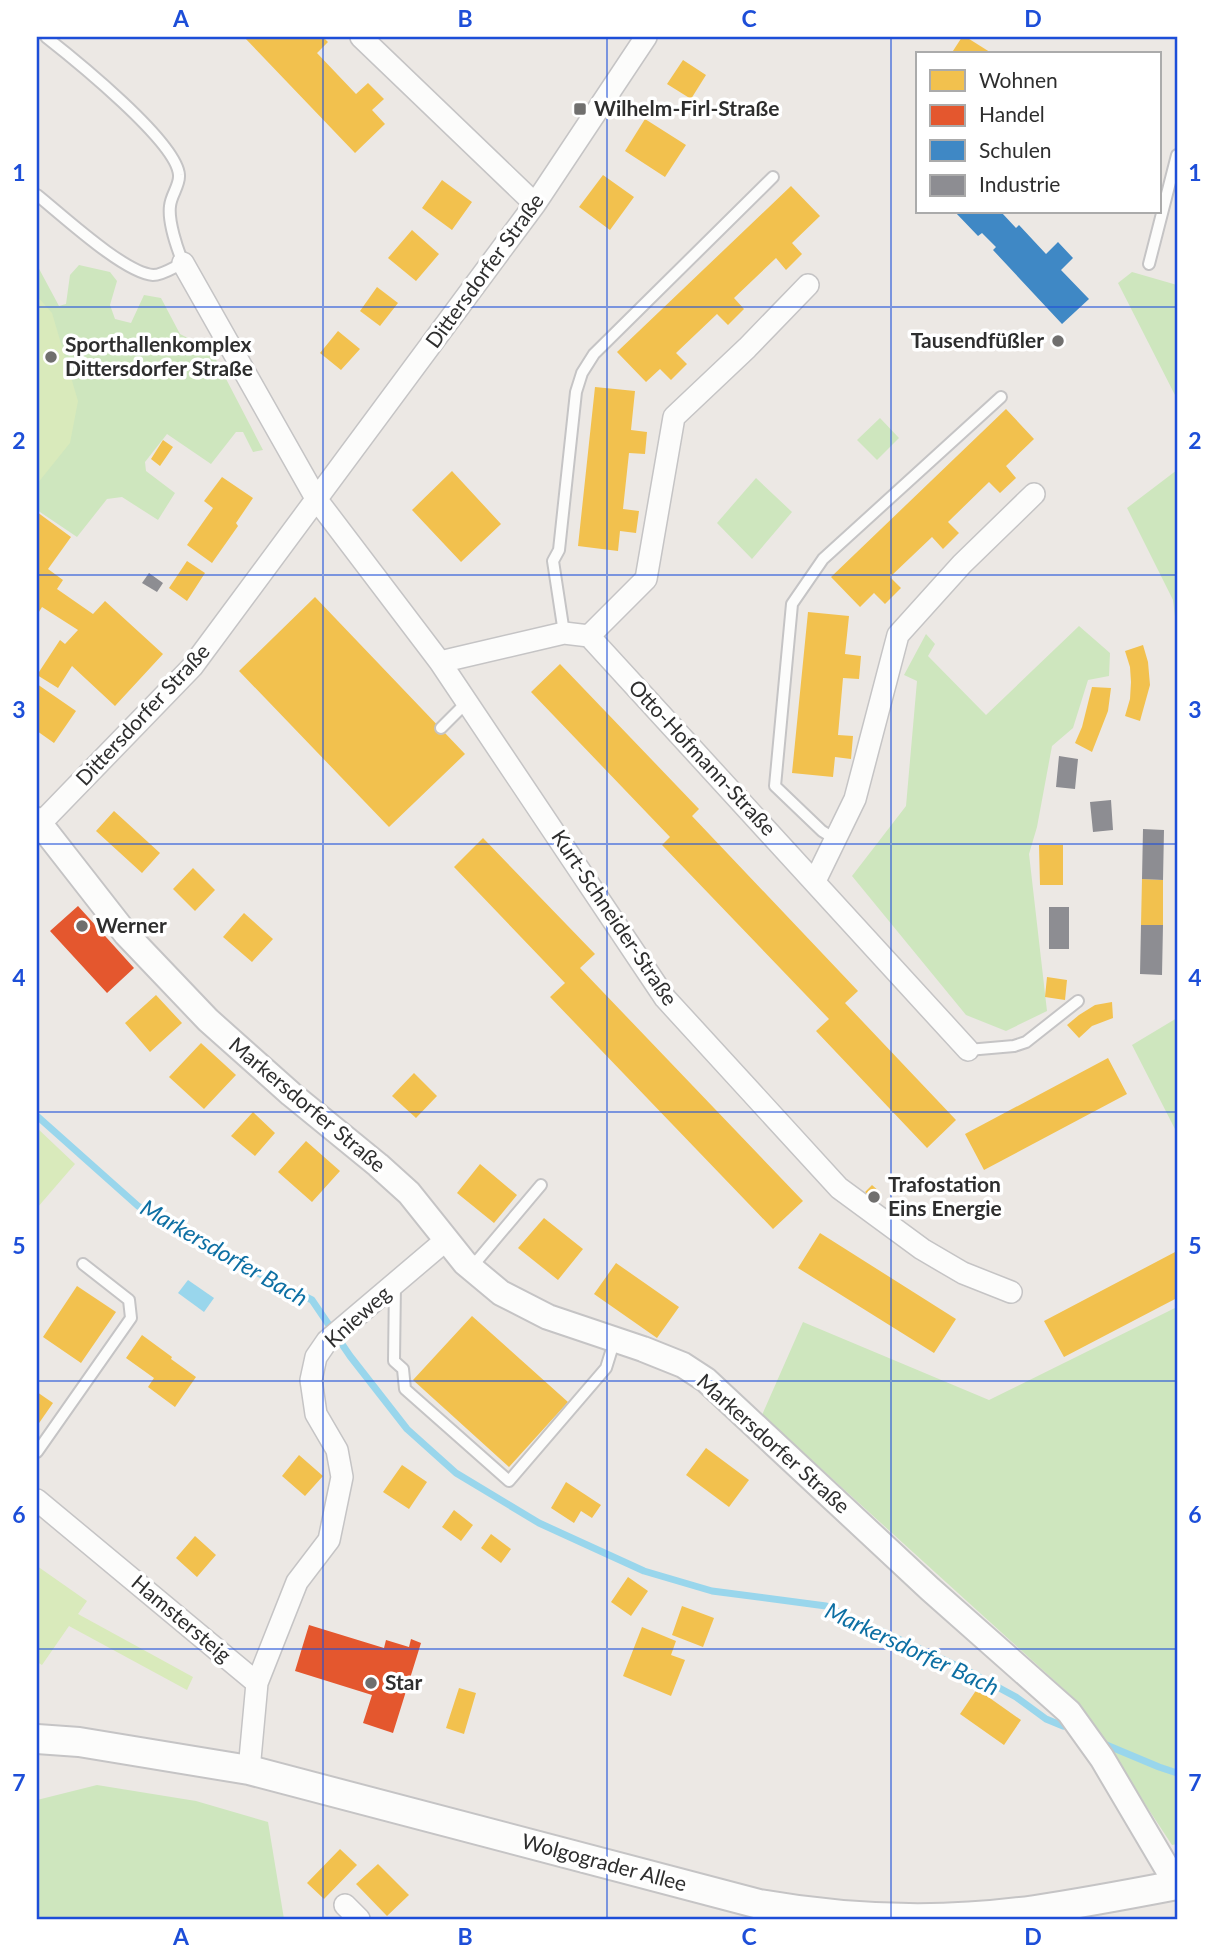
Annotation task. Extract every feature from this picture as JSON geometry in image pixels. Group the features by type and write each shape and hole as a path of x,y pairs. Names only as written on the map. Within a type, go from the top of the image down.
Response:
{"main road":[{"name":"Wolgograder Allee","path":"37,1739 79,1742 249,1770 759,1904 814,1914 876,1918 954,1917 1034,1910 1177,1885"}],"street":[{"path":"361,37 536,204"},
{"name":"Dittersdorfer Straße","path":"38,824 192,667 536,204 646,37"},
{"path":"183,263 317,500"},
{"path":"440,662 564,633 589,636 646,579 674,417 808,285"},
{"path":"815,881 855,799 898,635 962,564 1034,494"},
{"name":"Kurt-Schneider-Straße","path":"317,500 440,662 665,998 839,1188 922,1249 962,1273 1011,1292"},
{"name":"Otto-Hofmann-Straße","path":"589,636 968,1050"},
{"name":"Markersdorfer Straße","path":"38,824 126,934 208,1020 291,1094 410,1193 471,1268 501,1293 548,1317 683,1365 706,1380 930,1589 1069,1712 1102,1758 1177,1885"},
{"name":"Knieweg","path":"257,1683 297,1582 329,1540 342,1478 337,1450 316,1414 312,1380 316,1357 327,1341 446,1240"},
{"name":"Hamstersteig","path":"37,1500 257,1683"},
{"path":"249,1770 257,1683"}],"lane":[{"path":"37,195 114,257 132,268 152,275 183,263 176,247 169,206 180,177 175,158 102,83 46,37"},
{"path":"1162,213 1177,155"},
{"path":"564,633 553,561 559,550 576,392 582,373 594,354 628,318 773,177"},
{"path":"1149,264 1162,214"},
{"path":"835,839 822,831 775,786 792,604 823,559 1001,397"},
{"path":"441,728 467,702"},
{"path":"968,1050 1014,1046 1026,1042 1078,1001"},
{"path":"471,1268 541,1185"},
{"path":"37,1452 131,1318 129,1300 83,1264"},
{"path":"395,1283 394,1361 403,1369 405,1389 509,1481 606,1368 615,1339"}],"green space":[{"path":"37,265 59,306 66,304 70,275 79,265 110,272 117,281 110,305 115,319 131,323 144,295 161,298 180,334 211,350 263,450 253,452 243,432 236,432 211,464 167,434 145,462 146,471 175,493 158,520 122,497 107,499 77,537 37,510"},
{"path":"1132,272 1177,285 1177,399 1118,283"},
{"name":"Sporthallenkomplex Dittersdorfer Straße","path":"37,296 52,313 78,401 70,443 37,484"},
{"path":"880,418 899,438 877,460 857,440"},
{"path":"1177,470 1177,633 1173,600 1127,508"},
{"path":"756,478 792,512 752,559 717,523"},
{"path":"1079,626 1110,653 1109,676 1088,680 1073,728 1052,746 1037,827 1029,854 1047,1011 1006,1031 966,1015 852,876 906,806 917,681 904,675 926,634 935,644 928,656 986,715"},
{"path":"1177,1018 1177,1133 1132,1045"},
{"path":"37,1128 75,1164 37,1208"},
{"path":"1177,1307 1177,1844 1172,1845 1078,1702 762,1415 803,1322 989,1400"},
{"path":"37,1566 87,1601 78,1614 193,1677 187,1690 69,1626 42,1665 37,1662"},
{"path":"97,1785 196,1801 268,1822 284,1919 37,1919 37,1800"}],"water":[{"path":"188,1280 214,1298 204,1312 178,1293"}],"building: Wohnen":[{"path":"244,37 323,37 328,42 317,53 356,94 368,83 384,99 372,110 385,124 355,153"},
{"path":"962,37 966,37 990,52 952,52"},
{"path":"683,60 706,75 691,99 667,84"},
{"path":"645,119 686,145 665,177 625,151"},
{"path":"603,175 634,197 610,230 579,207"},
{"path":"442,180 472,202 452,230 422,208"},
{"path":"791,186 820,216 792,243 802,254 786,270 776,258 734,298 744,309 728,325 717,314 676,353 687,364 671,380 660,369 646,382 617,352"},
{"path":"412,230 439,254 416,281 388,258"},
{"path":"377,287 398,303 380,326 360,311"},
{"path":"338,331 360,349 341,370 320,353"},
{"path":"595,387 635,391 631,430 647,432 645,454 629,453 623,509 639,511 636,533 620,531 618,551 578,546"},
{"path":"1006,409 1034,439 1006,466 1016,478 1000,493 989,482 948,522 959,533 943,549 932,537 890,577 901,588 885,604 874,593 860,607 831,577"},
{"path":"163,440 173,447 160,466 151,459"},
{"path":"452,471 501,524 461,562 412,510"},
{"path":"222,477 253,498 236,523 238,526 212,563 187,545 213,508 204,501"},
{"path":"37,512 71,537 48,569 63,580 57,589 93,614 105,601 163,654 115,706 72,666 58,688 37,675 60,640 65,644 78,630 42,607 37,615"},
{"path":"187,561 205,573 187,601 169,588"},
{"path":"315,597 465,754 389,827 239,671"},
{"path":"808,612 849,616 845,654 861,656 859,679 843,678 838,735 853,736 851,759 835,757 833,777 792,773"},
{"path":"1143,645 1150,685 1140,721 1125,716 1131,682 1125,651"},
{"path":"560,664 699,809 692,816 858,991 845,1003 956,1120 927,1148 816,1031 829,1019 662,845 670,837 531,692"},
{"path":"37,684 76,711 54,743 37,731"},
{"path":"1092,687 1111,688 1108,711 1092,752 1075,743"},
{"path":"114,811 160,853 142,873 96,831"},
{"path":"483,838 595,954 580,968 803,1201 773,1229 550,997 565,983 454,867"},
{"path":"1039,845 1063,845 1063,885 1040,885"},
{"path":"193,868 215,890 195,911 173,889"},
{"path":"1142,879 1163,880 1163,925 1141,925"},
{"path":"244,913 273,939 252,962 223,937"},
{"path":"1047,977 1067,980 1065,1000 1045,997"},
{"path":"156,995 182,1023 150,1052 125,1023"},
{"path":"1112,1002 1113,1018 1092,1026 1079,1038 1067,1025 1095,1005"},
{"path":"201,1043 236,1075 204,1109 169,1077"},
{"path":"1108,1058 1127,1094 984,1170 965,1134"},
{"path":"414,1073 437,1096 416,1118 392,1096"},
{"path":"253,1112 275,1133 255,1156 231,1136"},
{"path":"306,1141 340,1171 312,1202 278,1172"},
{"path":"480,1164 517,1195 494,1223 457,1193"},
{"name":"Trafostation Eins Energie","path":"872,1185 881,1193 875,1201 865,1192"},
{"path":"544,1218 583,1249 558,1280 518,1248"},
{"path":"820,1233 956,1319 934,1353 798,1268"},
{"path":"1177,1251 1177,1298 1064,1357 1044,1321"},
{"path":"616,1263 679,1307 657,1338 594,1294"},
{"path":"77,1286 116,1312 81,1363 43,1337"},
{"path":"472,1316 568,1402 509,1467 413,1380"},
{"path":"142,1335 196,1377 175,1407 148,1387 154,1378 126,1358"},
{"path":"37,1392 53,1403 37,1426"},
{"path":"706,1448 749,1480 729,1507 686,1475"},
{"path":"299,1455 323,1476 305,1496 282,1476"},
{"path":"402,1465 427,1482 409,1509 383,1492"},
{"path":"566,1482 601,1505 592,1518 581,1511 574,1523 551,1508"},
{"path":"454,1510 473,1525 461,1541 442,1527"},
{"path":"491,1534 511,1549 501,1563 481,1548"},
{"path":"195,1536 216,1555 197,1577 176,1558"},
{"path":"628,1577 648,1591 631,1616 611,1602"},
{"path":"682,1606 714,1618 703,1647 672,1635"},
{"path":"642,1627 676,1641 671,1655 685,1660 671,1696 623,1676"},
{"path":"459,1688 476,1693 464,1734 446,1728"},
{"path":"977,1689 1021,1720 1004,1745 960,1714"},
{"path":"340,1849 357,1865 324,1899 307,1883"},
{"path":"378,1864 409,1895 387,1916 356,1884"}],"building: Handel":[{"path":"78,906 134,968 107,993 50,931"},
{"name":"Star","path":"309,1625 384,1648 386,1640 409,1647 411,1639 421,1643 393,1733 363,1723 372,1695 295,1671"}],"building: Schulen":[{"path":"957,214 1003,214 1016,228 1019,225 1046,254 1058,242 1073,258 1061,270 1089,299 1062,324 993,250 996,247 982,233 978,236"}],"building: Industrie":[{"path":"149,573 163,583 157,592 142,583"},
{"path":"1059,756 1078,759 1075,789 1056,787"},
{"path":"1111,800 1113,830 1093,832 1090,802"},
{"path":"1143,829 1164,830 1163,880 1142,879"},
{"path":"1049,907 1069,907 1069,949 1049,949"},
{"path":"1141,925 1163,925 1162,975 1140,974"}],"waterway":[{"name":"Markersdorfer Bach","path":"37,1116 138,1206 246,1267 312,1300 350,1356 407,1429 456,1473 539,1523 644,1571 712,1591 826,1606 968,1671 1016,1697 1046,1719 1063,1726"},
{"name":"Markersdorfer Bach","path":"1104,1744 1177,1773"}],"place":[{"name":"Wilhelm-Firl-Straße","path":"580,109"},
{"name":"Tausendfüßler","path":"1058,341"},
{"name":"Sporthallenkomplex Dittersdorfer Straße","path":"51,357"},
{"name":"Werner","path":"82,926"},
{"name":"Trafostation Eins Energie","path":"874,1197"},
{"name":"Star","path":"371,1683"}]}
